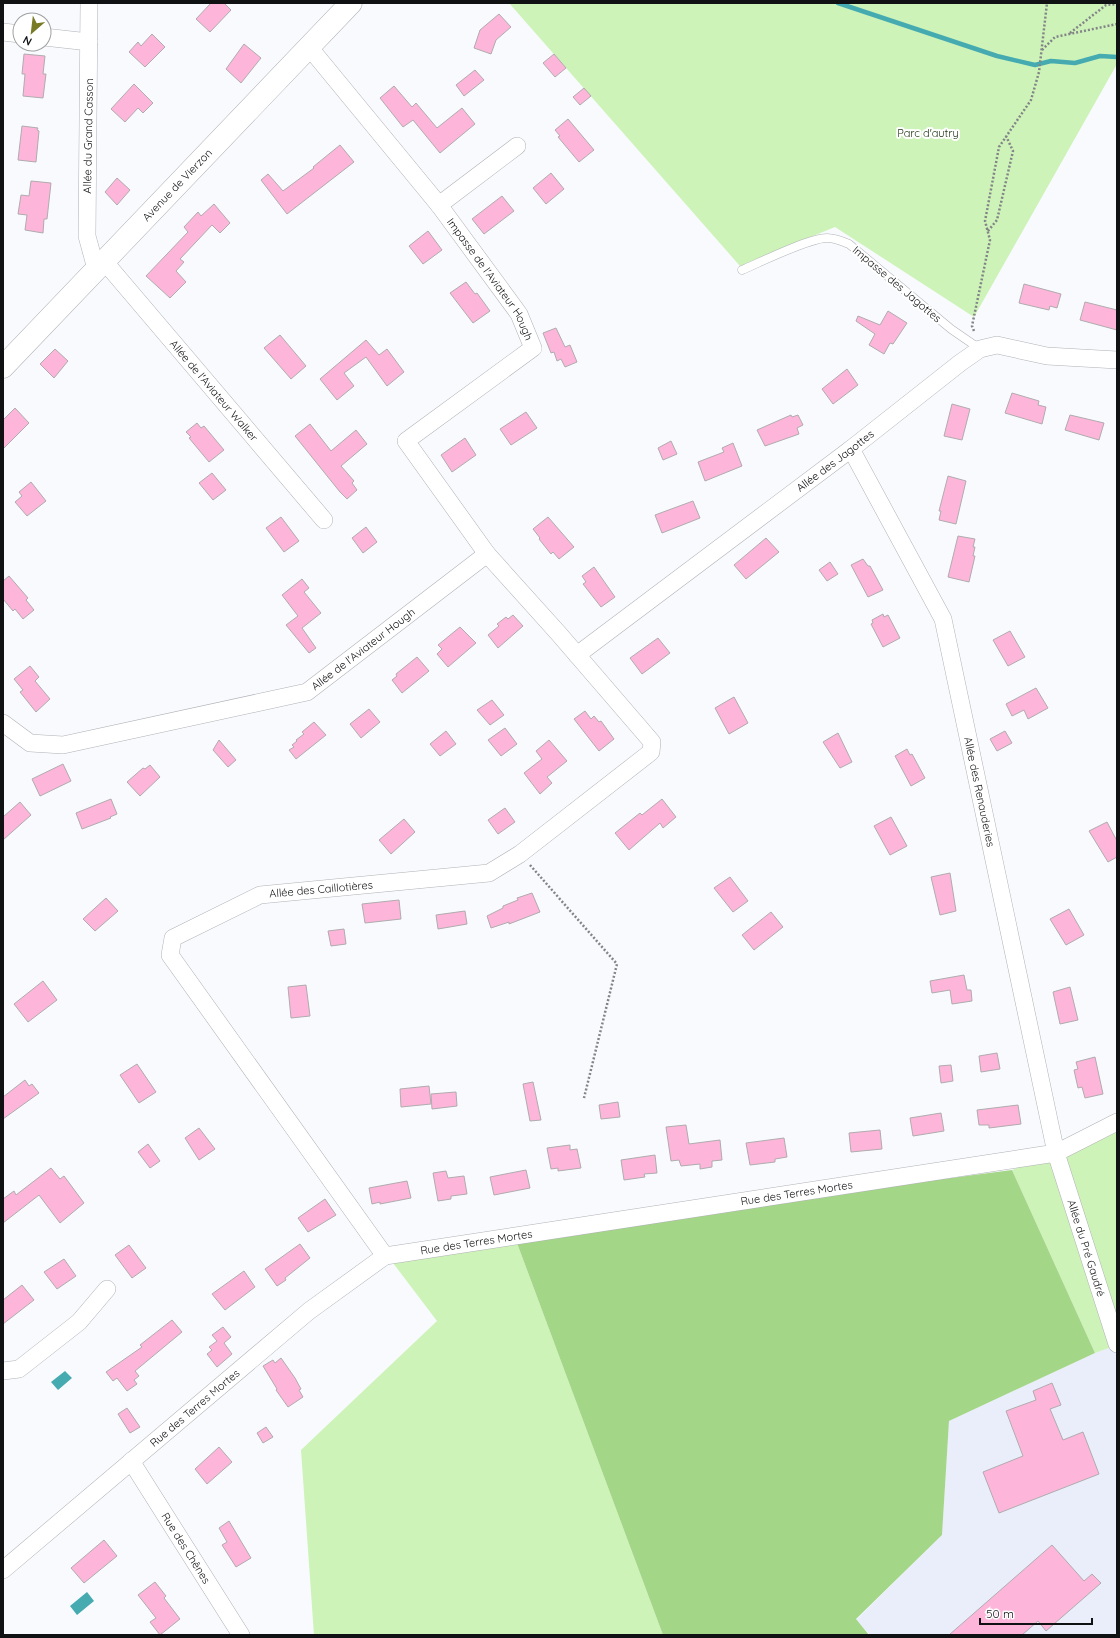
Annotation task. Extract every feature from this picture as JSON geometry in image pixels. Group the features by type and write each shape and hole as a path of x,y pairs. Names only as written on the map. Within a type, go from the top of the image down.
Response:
{"main road":[{"name":"Avenue de Vierzon","path":"3,367 351,3"}],"street":[{"name":"Allée du Grand Casson","path":"89,3 87,236 100,265"},
{"path":"52,38 89,42"},
{"path":"309,47 439,205 517,146"},
{"name":"Impasse de l'Aviateur Hough","path":"439,205 519,314 533,348 406,441 487,554"},
{"name":"Allée de l'Aviateur Walker","path":"100,265 324,520"},
{"name":"Allée des Jagottes","path":"577,655 851,449 980,349 998,345 1047,356 1117,360"},
{"name":"Allée des Renauderies","path":"851,449 943,619 1056,1153"},
{"path":"487,554 577,655"},
{"name":"Allée de l'Aviateur Hough","path":"3,723 30,743 63,745 307,692 487,554"},
{"name":"Allée des Caillotières","path":"385,1256 170,955 173,938 260,895 489,873 520,854 651,752 652,742 577,655"},
{"name":"Rue des Terres Mortes","path":"3,1570 309,1310 385,1256 1056,1153 1117,1122"},
{"name":"Allée du Pré Gaudré","path":"1056,1153 1117,1344"},
{"path":"3,1371 19,1369 79,1322 107,1288"},
{"name":"Rue des Chênes","path":"131,1461 241,1635"}],"lane":[{"name":"Impasse des Jagottes","path":"742,270 812,241 827,238 839,240 848,244 951,329 980,349"}],"path":[{"path":"980,349 972,326 990,240 985,221 990,187 999,147 1031,100 1039,72 1047,3"},
{"path":"1068,34 1106,5 1117,4"},
{"path":"1041,51 1054,37 1117,24"},
{"path":"988,232 997,220 1013,151 1006,136"},
{"path":"520,854 617,964 584,1098"}],"shaded area":[{"path":"1117,1345 1117,1635 870,1635 856,1620 942,1535 949,1421 1095,1353"}],"green space":[{"name":"Parc d'autry","path":"509,3 1117,3 1117,64 974,317 835,227 740,266"},
{"path":"1117,1125 1117,1345 1095,1353 1012,1170"},
{"path":"1012,1170 1095,1353 949,1421 942,1535 856,1619 869,1635 663,1635 514,1235"},
{"path":"514,1235 663,1635 314,1635 301,1450 437,1321 387,1255"}],"water":[{"path":"65,1371 72,1378 58,1390 51,1382"},
{"path":"87,1592 94,1601 77,1615 70,1606"}],"building":[{"path":"211,3 224,3 231,10 210,32 196,19"},
{"path":"499,14 511,27 496,40 491,54 474,48 480,30"},
{"path":"152,34 165,47 145,67 129,52 138,42 141,46"},
{"path":"244,44 261,58 241,83 226,69"},
{"path":"24,54 45,56 43,74 46,74 43,98 23,96 25,74 22,74"},
{"path":"554,54 566,68 555,77 543,63"},
{"path":"475,70 484,80 464,96 456,85"},
{"path":"134,84 153,103 143,113 138,108 125,122 111,109"},
{"path":"394,86 412,107 416,103 437,128 462,108 475,124 440,153 413,120 403,127 380,98"},
{"path":"584,88 591,96 580,105 573,97"},
{"path":"568,119 594,150 579,162 558,137 560,136 555,130"},
{"path":"22,126 38,128 36,162 18,160"},
{"path":"340,145 354,162 287,214 261,180 268,174 283,191 314,168 313,167"},
{"path":"551,173 564,189 546,204 533,188"},
{"path":"117,178 130,190 117,205 105,192"},
{"path":"31,181 51,183 47,219 44,219 43,233 25,230 27,215 18,214 21,195 29,196"},
{"path":"502,196 514,211 484,234 472,219"},
{"path":"214,204 230,223 220,233 212,225 180,259 184,262 176,271 186,282 170,298 146,276 188,232 184,227 198,212 201,216"},
{"path":"428,231 442,250 423,264 409,246"},
{"path":"466,282 475,294 477,293 490,311 473,323 450,293"},
{"path":"1024,284 1061,294 1057,308 1050,306 1049,310 1019,303"},
{"path":"1085,302 1117,310 1117,330 1080,320"},
{"path":"888,311 907,323 893,344 890,343 884,354 869,345 875,334 856,321 858,316 880,325"},
{"path":"556,328 565,347 570,345 577,362 565,367 561,359 557,361 554,352 551,353 543,333"},
{"path":"280,335 306,366 291,379 264,348"},
{"path":"366,340 379,355 387,349 404,372 387,386 366,357 344,373 354,386 337,400 320,379"},
{"path":"55,349 68,361 54,378 40,364"},
{"path":"847,369 858,385 833,404 822,389"},
{"path":"1012,393 1039,401 1038,405 1046,407 1042,424 1005,413"},
{"path":"952,404 970,409 962,440 944,436"},
{"path":"15,408 29,423 3,449 3,420"},
{"path":"526,412 537,428 511,445 500,429"},
{"path":"791,415 792,417 798,415 803,425 797,428 799,434 765,446 757,430"},
{"path":"1070,415 1104,423 1099,440 1065,430"},
{"path":"197,423 201,428 204,426 224,450 209,462 189,438 191,437 186,432"},
{"path":"310,424 331,451 356,430 367,444 341,466 354,481 352,483 357,490 347,499 295,436"},
{"path":"465,438 476,455 452,472 441,455"},
{"path":"671,441 677,454 663,460 658,448"},
{"path":"733,443 742,466 705,481 698,462 724,452 722,448"},
{"path":"212,473 226,490 213,500 199,483"},
{"path":"948,476 966,481 956,524 939,520 941,511 939,511"},
{"path":"31,482 46,501 27,516 15,502 22,496 19,492"},
{"path":"693,501 700,518 662,533 655,515"},
{"path":"281,517 299,541 284,552 266,528"},
{"path":"548,517 574,547 559,559 553,552 551,554 533,529"},
{"path":"366,527 377,542 363,553 352,538"},
{"path":"958,536 975,539 973,556 975,556 969,582 948,577"},
{"path":"766,538 779,552 746,579 734,565"},
{"path":"863,559 868,566 870,566 883,590 868,597 851,565"},
{"path":"830,562 838,574 827,581 819,570"},
{"path":"594,567 615,597 601,607 583,584 586,582 582,576"},
{"path":"9,576 28,598 26,600 34,610 23,619 15,609 13,611 3,599 3,581"},
{"path":"302,579 309,588 304,592 321,613 302,628 316,648 309,653 286,625 298,616 282,595"},
{"path":"883,614 884,617 888,615 900,638 883,647 871,624 873,623 872,620"},
{"path":"513,615 523,626 498,648 488,635 499,626 497,624 506,617 508,619"},
{"path":"460,627 476,643 448,667 437,654 442,649 438,645"},
{"path":"1010,631 1025,657 1008,666 993,640"},
{"path":"658,638 670,653 642,674 630,658"},
{"path":"417,657 429,671 402,693 392,680 397,676 396,674"},
{"path":"30,666 39,677 35,681 50,699 36,712 20,692 23,690 14,679"},
{"path":"1036,688 1048,708 1028,719 1024,710 1012,716 1006,704"},
{"path":"734,697 748,723 729,734 715,708"},
{"path":"492,700 504,715 490,725 477,710"},
{"path":"369,709 380,722 361,738 350,724"},
{"path":"585,711 591,719 594,716 599,722 601,721 614,739 599,751 574,719"},
{"path":"314,722 326,735 296,759 289,750 294,747 292,745 297,741 296,740 304,734 302,732"},
{"path":"505,728 517,744 501,756 488,740"},
{"path":"446,731 456,744 440,756 430,744"},
{"path":"1005,731 1012,743 997,751 990,739"},
{"path":"838,733 852,762 840,768 823,742"},
{"path":"219,740 236,760 228,767 213,750"},
{"path":"549,740 567,761 547,777 552,783 540,794 524,773 542,759 536,751"},
{"path":"907,749 910,755 912,754 925,778 911,786 895,756"},
{"path":"63,764 71,781 40,796 32,779"},
{"path":"150,765 160,777 140,796 127,782 143,768 145,769"},
{"path":"111,799 117,814 110,817 111,818 82,829 76,813"},
{"path":"662,799 676,817 663,828 660,823 629,850 615,833 640,813 642,815"},
{"path":"20,802 31,815 3,840 3,817"},
{"path":"505,808 515,822 498,834 488,820"},
{"path":"891,817 907,846 890,855 874,826"},
{"path":"404,819 415,832 391,854 379,840"},
{"path":"1107,822 1117,841 1117,857 1108,862 1089,831"},
{"path":"950,873 956,911 940,915 931,877"},
{"path":"730,877 748,901 733,912 714,888"},
{"path":"532,893 540,912 509,924 509,922 491,928 487,916 503,908 503,906 518,900 517,898"},
{"path":"106,898 118,911 95,931 83,919"},
{"path":"399,900 401,919 365,923 362,904"},
{"path":"1069,909 1084,935 1066,945 1050,919"},
{"path":"465,911 467,924 438,929 436,915"},
{"path":"771,912 783,927 754,950 742,935"},
{"path":"344,929 346,944 331,946 328,931"},
{"path":"964,975 967,990 971,990 972,1001 952,1004 950,990 932,993 930,981"},
{"path":"43,981 57,1000 28,1022 14,1004"},
{"path":"306,985 310,1016 291,1018 288,987"},
{"path":"1070,987 1078,1020 1060,1024 1053,992"},
{"path":"997,1053 1000,1069 981,1072 979,1056"},
{"path":"1095,1057 1103,1094 1085,1098 1082,1087 1078,1088 1074,1070 1078,1069 1076,1062"},
{"path":"137,1064 156,1092 139,1103 120,1075"},
{"path":"951,1065 953,1081 941,1083 939,1066"},
{"path":"25,1080 29,1086 32,1084 39,1093 3,1119 3,1097"},
{"path":"533,1082 541,1120 530,1121 523,1084"},
{"path":"429,1086 431,1104 401,1107 400,1089"},
{"path":"456,1092 457,1106 432,1109 431,1094"},
{"path":"618,1102 620,1117 601,1119 599,1105"},
{"path":"1018,1105 1021,1124 989,1128 989,1125 979,1125 977,1110"},
{"path":"941,1113 944,1131 913,1136 910,1118"},
{"path":"686,1125 689,1144 720,1140 722,1160 712,1161 712,1167 700,1169 700,1164 681,1166 679,1160 671,1161 666,1127"},
{"path":"199,1128 215,1149 199,1160 185,1138"},
{"path":"880,1130 882,1149 851,1152 849,1133"},
{"path":"784,1138 787,1157 775,1159 775,1162 750,1165 746,1143"},
{"path":"148,1144 160,1161 150,1168 138,1152"},
{"path":"570,1145 570,1150 577,1149 581,1168 558,1171 558,1168 551,1169 547,1148"},
{"path":"655,1155 657,1173 644,1174 645,1177 624,1180 621,1160"},
{"path":"51,1168 60,1179 64,1176 84,1203 60,1223 39,1195 3,1223 3,1199 14,1191 16,1195"},
{"path":"526,1170 530,1188 494,1195 490,1177"},
{"path":"446,1171 448,1178 464,1176 467,1194 451,1196 451,1199 438,1201 433,1173"},
{"path":"407,1181 411,1198 380,1204 380,1202 372,1204 369,1188"},
{"path":"325,1199 336,1215 308,1232 298,1218"},
{"path":"300,1244 310,1258 285,1278 286,1280 277,1286 265,1269"},
{"path":"129,1245 146,1268 132,1278 115,1255"},
{"path":"64,1259 76,1276 57,1289 44,1272"},
{"path":"244,1271 255,1287 225,1310 212,1294"},
{"path":"22,1285 34,1300 3,1324 3,1300"},
{"path":"172,1320 182,1332 135,1371 139,1376 134,1380 137,1384 127,1391 117,1378 113,1381 106,1372 142,1347 140,1345"},
{"path":"223,1327 231,1337 224,1343 232,1354 217,1367 207,1354 212,1350 209,1347 217,1341 212,1335"},
{"path":"281,1358 295,1378 301,1389 299,1390 303,1397 288,1407 276,1390 277,1389 263,1366 273,1360 275,1363"},
{"path":"1052,1383 1061,1405 1050,1409 1063,1440 1083,1432 1099,1474 999,1513 983,1472 1023,1456 1006,1411 1036,1400 1033,1391"},
{"path":"127,1408 140,1427 130,1433 118,1414"},
{"path":"266,1427 273,1437 263,1443 257,1433"},
{"path":"219,1447 232,1462 207,1484 195,1469"},
{"path":"229,1521 251,1558 236,1567 222,1545 227,1542 219,1528"},
{"path":"104,1540 117,1556 84,1583 71,1568"},
{"path":"1052,1545 1084,1581 1092,1574 1101,1583 1046,1631 1038,1621 1022,1635 949,1635"},
{"path":"155,1582 166,1596 164,1598 180,1619 160,1635 150,1622 156,1618 138,1595"}],"waterway":[{"path":"838,3 997,56 1035,65 1051,61 1075,63 1100,56 1117,57"}]}
